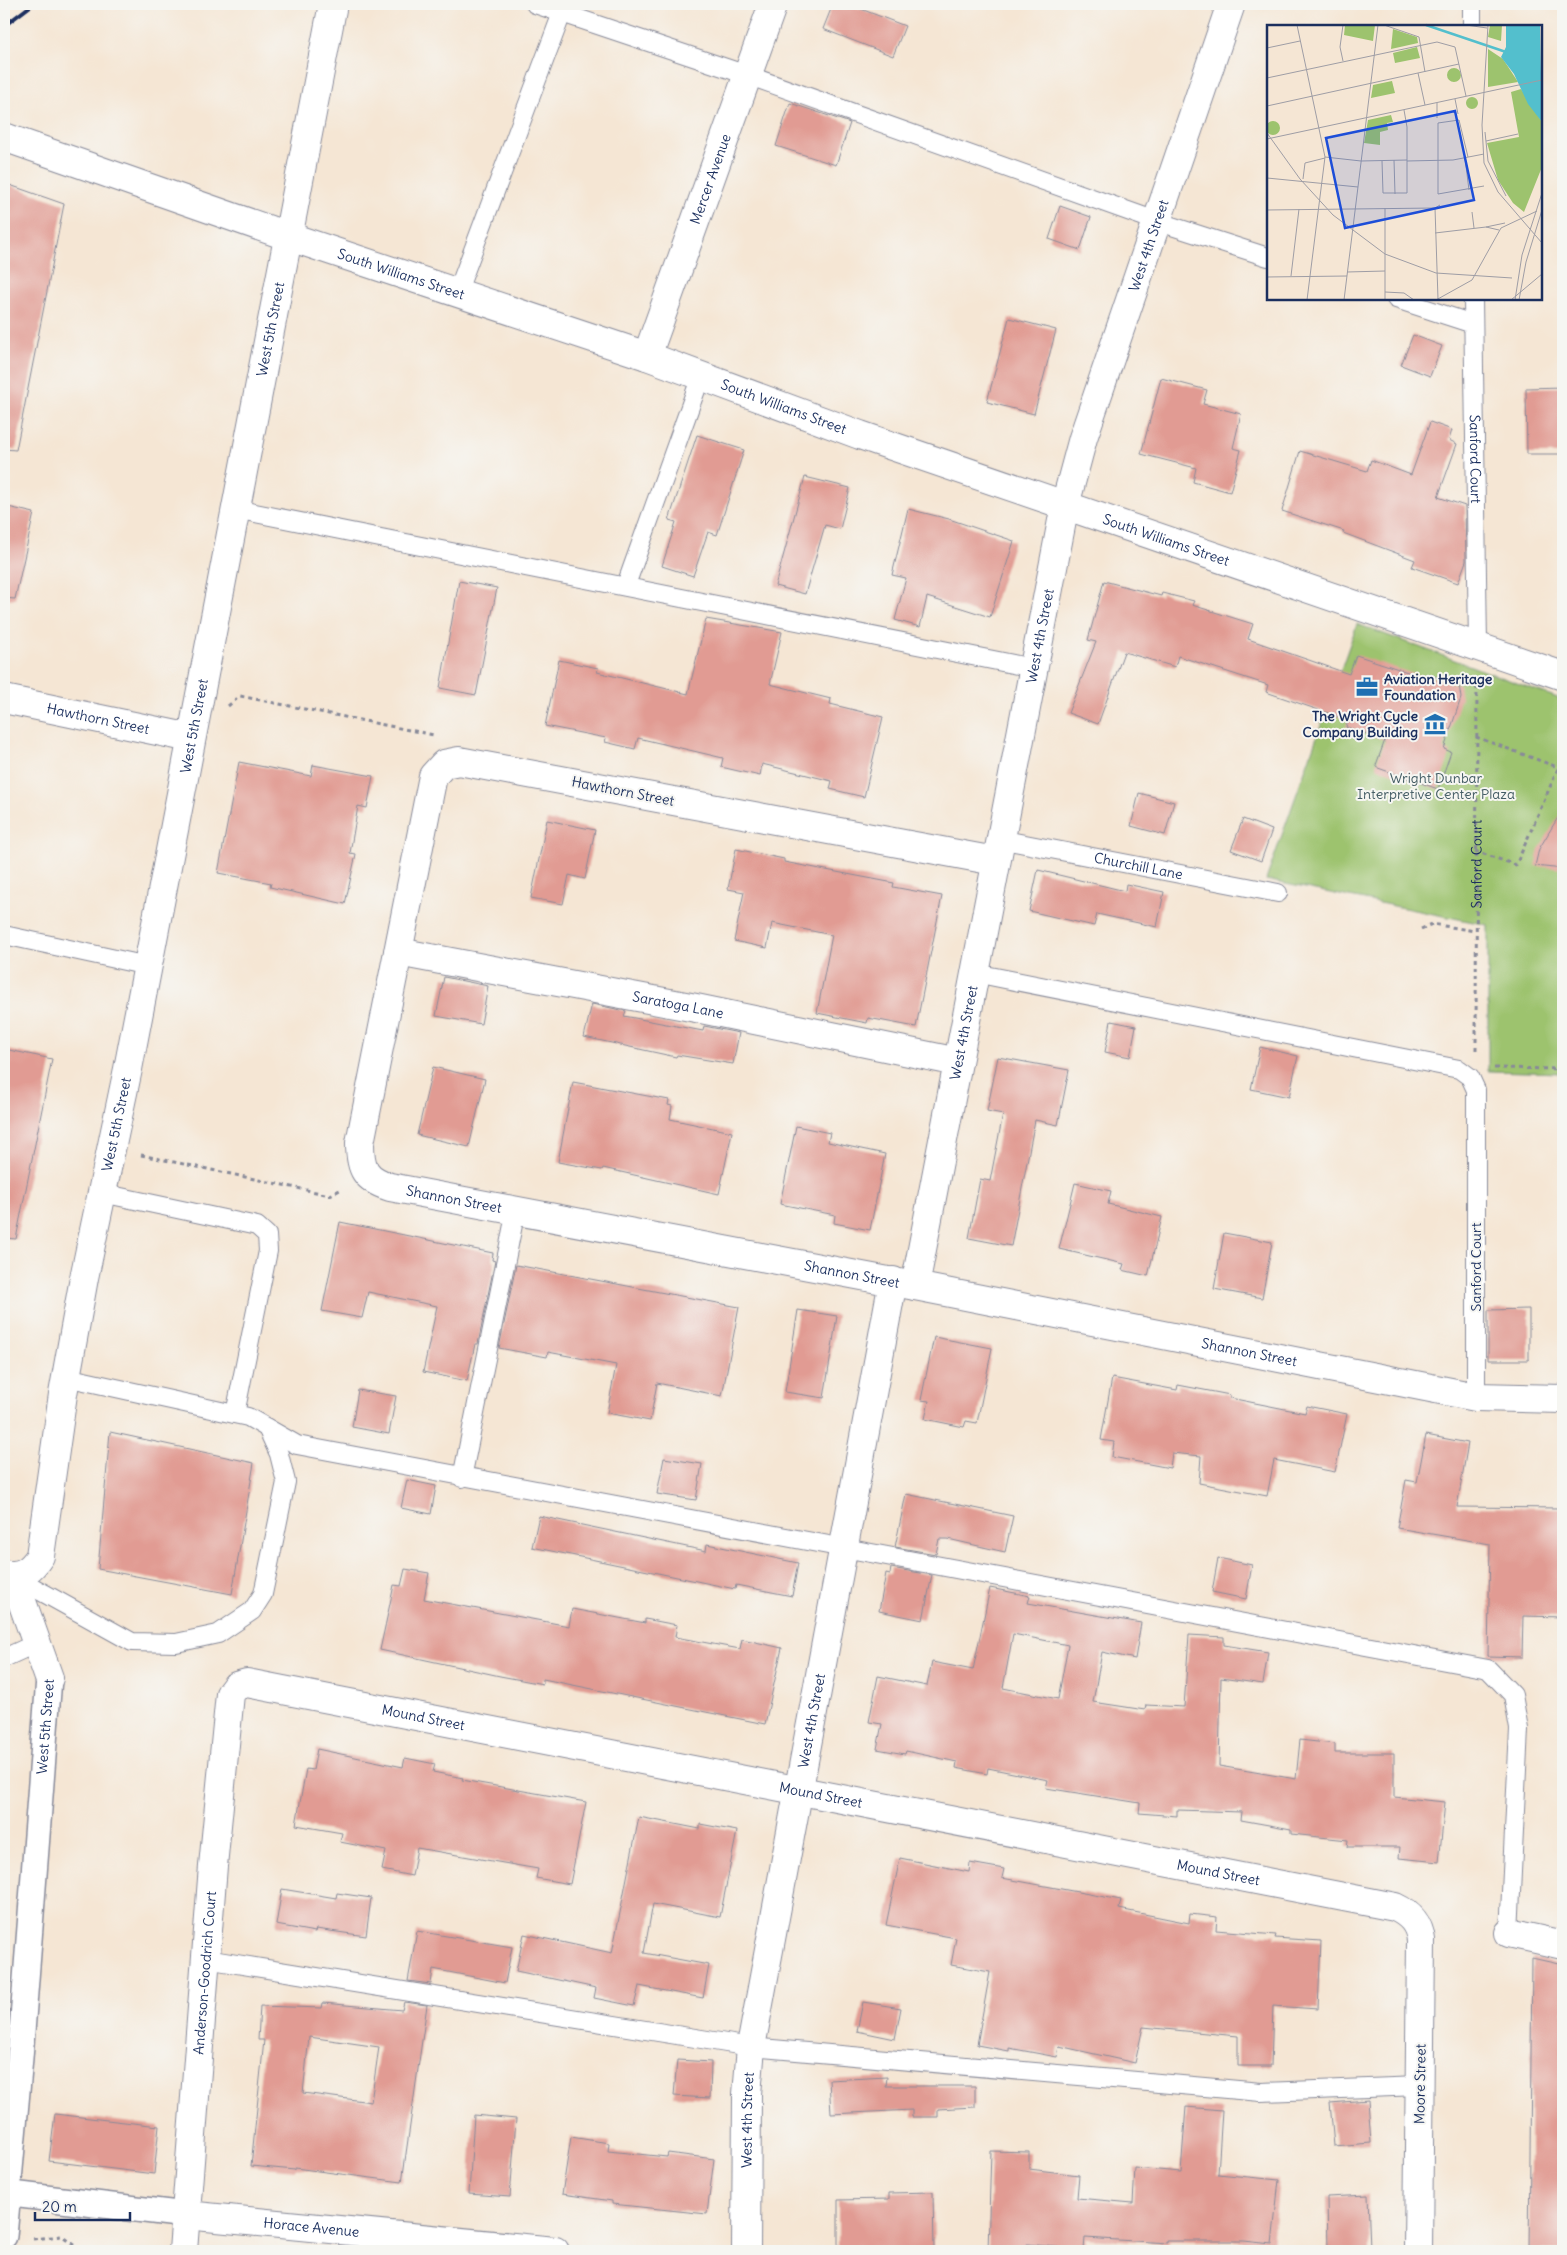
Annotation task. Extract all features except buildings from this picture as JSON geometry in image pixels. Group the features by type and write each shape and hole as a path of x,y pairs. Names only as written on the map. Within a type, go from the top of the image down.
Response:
{"street":[{"name":"West 5th Street","path":"4,2236 49,1678 9,1575 33,1567 40,1556 66,1377 148,966 333,4"},
{"name":"Mercer Avenue","path":"647,356 773,4"},
{"name":"West 4th Street","path":"746,2251 747,2094 751,2046 797,1790 844,1549 904,1284 958,1062 997,850 1065,505 1086,429 1231,4"},
{"name":"South Williams Street","path":"4,137 287,236 647,356 860,435 1563,676"},
{"name":"Hawthorn Street","path":"4,699 192,738"},
{"name":"Hawthorn Street","path":"444,764 459,761 997,850"},
{"path":"367,1174 360,1162 360,1143 433,776 444,764"},
{"name":"Saratoga Lane","path":"398,952 696,1008 958,1062"},
{"name":"Shannon Street","path":"367,1174 377,1183 390,1187 904,1284 1476,1397 1563,1399"},
{"name":"Mound Street","path":"230,1694 236,1686 247,1683 1395,1907 1413,1918"},
{"name":"Anderson-Goodrich Court","path":"183,2251 206,1959 230,1694"},
{"name":"Moore Street","path":"1413,1918 1420,1931 1421,1940 1418,2251"},
{"path":"1509,1933 1563,1945"},
{"path":"6,2193 186,2215"},
{"name":"Horace Avenue","path":"186,2215 555,2251"}],"lane":[{"path":"535,4 747,75 1156,221 1267,257"},
{"path":"1472,4 1472,25"},
{"path":"457,292 562,13"},
{"path":"1399,300 1473,324"},
{"name":"Sanford Court","path":"1473,300 1478,646"},
{"path":"626,586 701,376"},
{"path":"235,509 1033,668"},
{"name":"Churchill Lane","path":"997,850 1278,893"},
{"path":"4,935 148,966"},
{"path":"975,973 1473,1072"},
{"name":"Sanford Court","path":"1473,1072 1476,1090 1476,1397"},
{"path":"102,1193 257,1226 267,1235 268,1251 235,1414"},
{"path":"462,1478 516,1210"},
{"path":"66,1377 248,1417 297,1445 462,1478 1488,1669 1513,1695 1519,1729 1509,1933"},
{"path":"9,1575 132,1642 176,1643 218,1634 252,1611 263,1594 286,1482 280,1454 267,1428"},
{"path":"4,1658 37,1643"},
{"path":"206,1959 751,2046 1261,2092 1420,2086"}],"path":[{"name":"Sanford Court","path":"1473,1072 1478,646"},
{"path":"226,708 240,696 435,736 444,764"},
{"path":"1476,737 1560,768"},
{"path":"1475,851 1516,865 1560,768 1563,757"},
{"path":"1421,929 1432,924 1475,931"},
{"path":"1473,1072 1563,1069"},
{"path":"111,1149 330,1195 367,1174"},
{"path":"32,2239 61,2236 82,2251"}],"green space":[{"name":"Wright Dunbar Interpretive Center Plaza","path":"1357,624 1563,700 1563,1073 1488,1071 1488,925 1266,880"}],"railway":[{"path":"4,26 33,4"}],"place":[{"name":"Aviation Heritage Foundation","path":"1367,687"},
{"name":"The Wright Cycle Company Building","path":"1435,724"}]}
